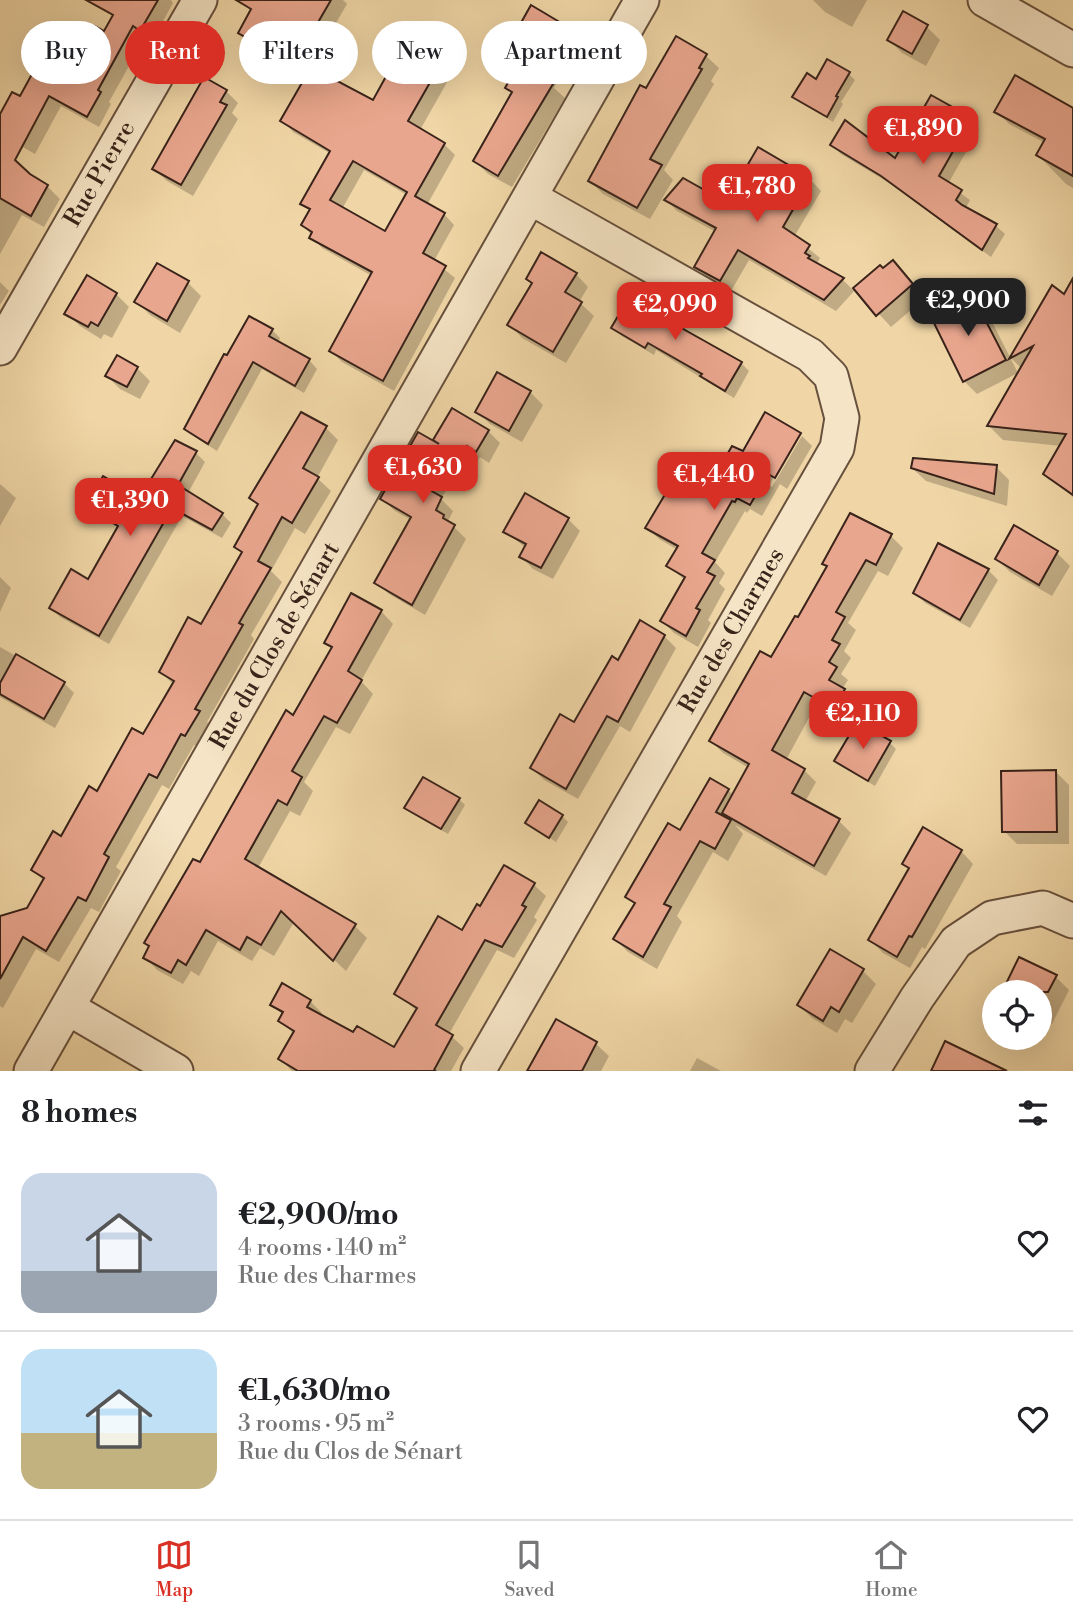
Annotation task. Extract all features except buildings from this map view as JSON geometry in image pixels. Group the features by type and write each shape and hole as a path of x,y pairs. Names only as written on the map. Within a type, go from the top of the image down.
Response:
{"street":[{"name":"Rue Pierre","path":"0,348 200,0"},
{"name":"Rue du Clos de Sénart","path":"31,1071 642,0"},
{"path":"985,0 1073,50"},
{"name":"Rue des Charmes","path":"478,1071 837,448 842,418 831,376 810,355 531,198"},
{"path":"872,1071 916,998 956,943 992,918 1031,910 1043,908 1073,921"},
{"path":"68,1009 176,1071"}]}
